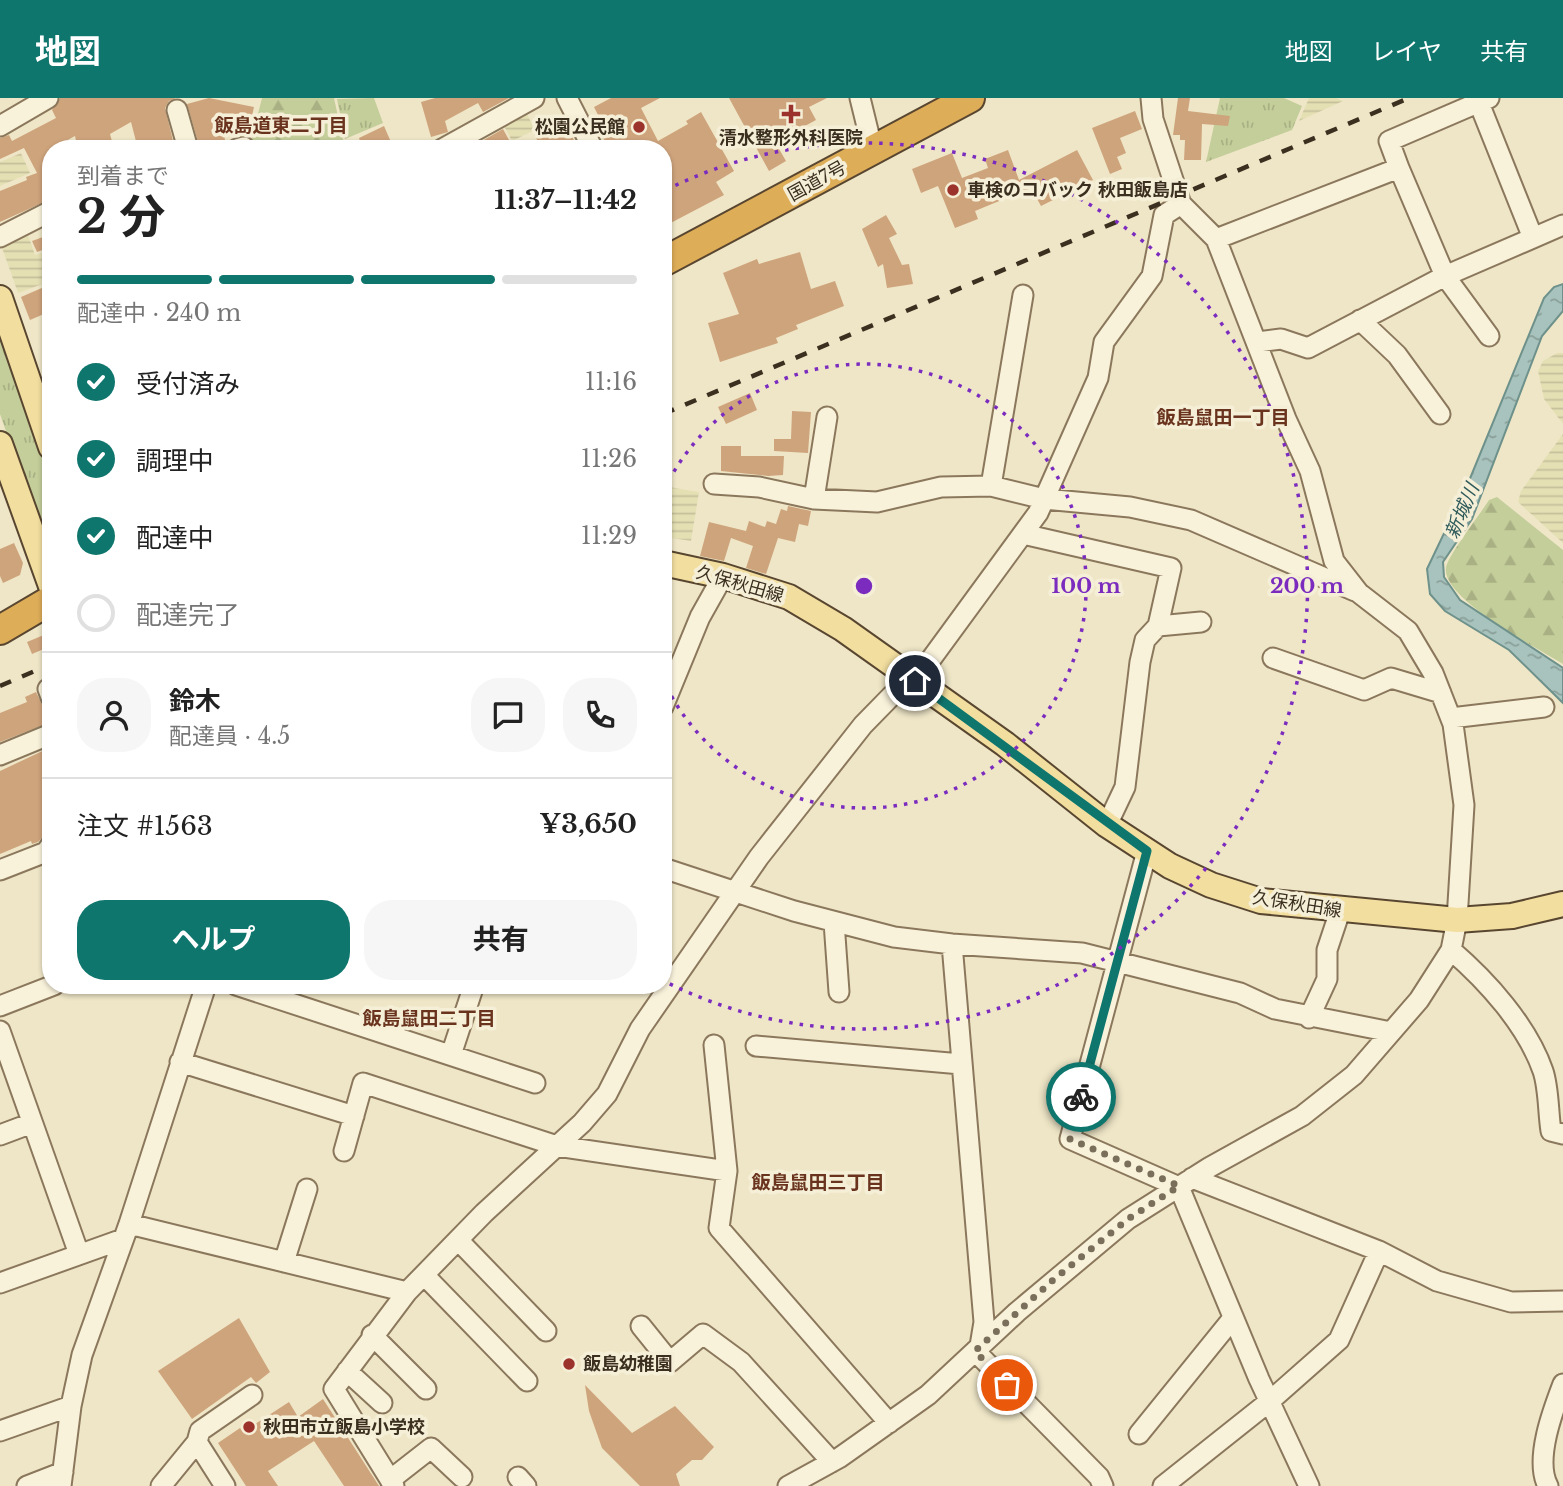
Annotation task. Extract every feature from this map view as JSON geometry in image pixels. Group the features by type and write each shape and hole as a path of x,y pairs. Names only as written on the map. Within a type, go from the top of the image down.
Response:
{"highway":[{"name":"国道7号","path":"672,257 970,98"},
{"path":"0,630 42,605"}],"main road":[{"path":"0,298 42,421"},
{"path":"0,444 42,561"},
{"name":"久保秋田線","path":"672,565 723,576 789,597 843,629 1004,744 1107,825 1147,851 1211,885 1261,901 1340,911 1457,920 1512,916 1563,904"}],"street":[{"path":"0,126 48,98"},
{"path":"458,140 534,98"},
{"path":"567,98 588,140"},
{"path":"860,98 873,151"},
{"path":"788,1486 832,1462 928,1395 1128,1219 1185,1182 1302,1116 1354,1075 1419,1000 1451,950 1457,920 1464,804 1451,718 1441,693 1408,631 1359,593 1334,561 1310,471 1286,419 1216,239 1181,204 1153,119 1151,98"},
{"path":"1489,336 1445,276 1389,141 1484,100 1533,238"},
{"path":"177,110 185,140"},
{"path":"1216,239 1399,168"},
{"path":"672,982 734,891 863,724 912,679 1023,534 1044,499 1098,378 1104,342 1152,276 1164,215 1181,204"},
{"path":"0,237 42,216"},
{"path":"1258,342 1281,339 1308,348 1445,276 1563,225"},
{"path":"991,486 1023,295"},
{"path":"1360,320 1397,355 1440,414"},
{"path":"814,499 827,417"},
{"path":"714,484 759,487 814,499 877,502 941,487 991,486 1044,499 1130,507 1191,520 1359,593"},
{"path":"1023,534 1171,568 1158,626 1145,640 1125,786 1107,825"},
{"path":"672,685 700,617 723,576"},
{"path":"1158,626 1201,622"},
{"path":"1273,658 1364,690 1391,678 1441,693"},
{"path":"1451,718 1544,707"},
{"path":"0,755 42,738"},
{"path":"1147,851 1070,1139 1379,1251 1437,1281 1511,1301 1563,1301"},
{"path":"0,870 42,854"},
{"path":"672,871 834,922 894,937 1082,953 1240,993 1275,1010 1391,1032"},
{"path":"1309,1018 1327,979 1327,950 1340,911"},
{"path":"834,922 839,992"},
{"path":"952,944 984,1322 978,1349"},
{"path":"1451,950 1480,975 1522,1032 1543,1071 1551,1131 1563,1134"},
{"path":"0,1006 42,990"},
{"path":"27,1486 62,1479 71,1406 82,1355 126,1231 203,994"},
{"path":"264,994 535,1083"},
{"path":"451,1055 471,994"},
{"path":"462,1477 431,1448 392,1483 334,1389 372,1335 407,1292 607,1094 640,1029 664,994"},
{"path":"0,1031 79,1254"},
{"path":"714,1045 727,1171 719,1228 889,1423"},
{"path":"756,1046 961,1064"},
{"path":"180,1062 354,1116"},
{"path":"344,1151 363,1083 557,1146 727,1171"},
{"path":"0,1135 32,1123"},
{"path":"1185,1182 1233,1318 1309,1486"},
{"path":"284,1262 307,1189"},
{"path":"0,1283 79,1254 126,1231 284,1262 407,1292"},
{"path":"458,1240 546,1331"},
{"path":"1163,1486 1270,1401 1339,1340 1379,1251"},
{"path":"424,1275 527,1381"},
{"path":"1139,1433 1233,1318"},
{"path":"641,1326 670,1362 703,1334 732,1355 832,1462"},
{"path":"372,1335 426,1389"},
{"path":"978,1349 1098,1476 1102,1486"},
{"path":"347,1371 382,1403"},
{"path":"1548,1486 1542,1476 1545,1451 1563,1384"},
{"path":"162,1486 197,1442 200,1431 252,1395"},
{"path":"0,1431 71,1406"},
{"path":"197,1442 225,1486"}],"shaded area":[{"path":"1309,98 1336,98 1343,101 1299,121"},
{"path":"525,110 535,130 511,140 502,122"},
{"path":"21,153 30,173 0,186 0,162"},
{"path":"27,232 35,255 42,253 42,284 18,293 0,242"},
{"path":"1557,353 1563,353 1563,424 1544,399 1538,371 1543,361"},
{"path":"1563,434 1563,543 1518,502 1521,491"},
{"path":"672,488 699,492 691,541 672,538"}],"green space":[{"path":"262,98 334,98 343,140 251,140"},
{"path":"374,98 383,123 345,139 337,99"},
{"path":"1220,98 1284,98 1302,106 1292,130 1206,162"},
{"path":"0,328 42,451 42,525 38,523 0,414"},
{"path":"1497,497 1563,550 1563,664 1475,608 1459,594 1449,580 1446,568 1452,555 1489,500"}],"water":[{"name":"新城川","path":"1563,284 1563,311 1542,336 1472,519 1443,562 1444,577 1460,600 1563,668 1563,703 1509,650 1445,611 1430,594 1427,569 1469,481 1544,298 1554,287"}],"building":[{"path":"60,98 176,98 169,101 165,108 173,140 136,140 131,122 110,134 112,140 76,140 75,136 68,140 42,140 42,203 0,222 0,191 37,173 24,148 0,159 0,138 9,135 12,141 56,118 52,110"},
{"path":"209,98 254,107 248,134 222,127 225,140 197,140 187,104"},
{"path":"435,98 509,98 483,112 478,103 445,121 448,132 431,137 421,102"},
{"path":"611,98 660,98 641,108 657,140 604,140 601,134 606,131 594,107"},
{"path":"729,98 827,98 809,107 816,120 775,142 786,161 769,171"},
{"path":"1178,98 1190,98 1188,111 1230,116 1228,126 1202,124 1201,160 1184,160 1185,140 1180,140 1180,135 1173,135"},
{"path":"1135,111 1142,129 1120,138 1126,153 1117,157 1122,169 1110,174 1092,128"},
{"path":"701,112 734,171 716,182 724,195 672,222 672,140 660,140 688,124 686,121"},
{"path":"560,119 574,140 537,140 534,134"},
{"path":"384,126 390,140 360,140"},
{"path":"503,129 509,140 484,140"},
{"path":"1008,150 1019,180 1077,150 1093,180 1041,206 1031,188 975,211 978,219 955,228 938,186 921,193 912,169 952,153 962,178 988,168 985,159"},
{"path":"886,215 897,234 889,238 902,265 909,264 913,284 887,288 883,264 878,267 862,229"},
{"path":"42,237 42,250 37,252 32,241"},
{"path":"800,252 811,289 835,281 844,306 796,325 798,329 776,338 778,343 720,362 708,323 739,314 723,273 757,259 759,264"},
{"path":"42,288 42,315 30,320 21,297"},
{"path":"750,393 757,410 726,424 718,407"},
{"path":"792,411 811,412 808,453 774,451 774,439 791,439"},
{"path":"721,446 741,446 741,456 784,456 783,475 721,471"},
{"path":"788,506 811,511 808,526 799,524 795,542 778,538 766,574 746,568 753,546 731,538 724,561 700,556 709,522 746,531 749,521 765,527 767,521 776,524 781,509 787,511"},
{"path":"14,543 23,563 20,575 3,583 0,576 0,549"},
{"path":"42,636 42,650 32,654 27,642"},
{"path":"36,692 42,704 42,726 0,742 0,713 27,702 25,697"},
{"path":"42,751 42,838 38,842 32,844 31,841 0,854 0,771"},
{"path":"239,1318 270,1372 256,1383 251,1377 192,1419 158,1371"},
{"name":"飯島幼稚園","path":"585,1385 632,1433 675,1406 714,1447 702,1460 692,1460 676,1474 680,1486 640,1486 602,1448 589,1411"},
{"path":"323,1399 379,1486 344,1486 314,1441 268,1471 278,1486 246,1486 218,1443 240,1428 243,1432 289,1402 298,1417"}],"railway":[{"path":"672,410 1409,98"},
{"path":"0,686 42,668"}],"way so far":[{"path":"1007,1385 975,1351 996,1331 1002,1329 1017,1311 1128,1219 1179,1186 1118,1157 1070,1139 1081,1097"}],"place":[{"name":"清水整形外科医院","path":"791,114"},
{"name":"松園公民館","path":"639,127"},
{"name":"車検のコバック 秋田飯島店","path":"953,190"},
{"name":"飯島幼稚園","path":"569,1364"},
{"name":"秋田市立飯島小学校","path":"249,1427"}],"district":[{"name":"飯島道東二丁目","path":"281,125"},
{"name":"飯島鼠田一丁目","path":"1223,417"},
{"name":"飯島鼠田二丁目","path":"429,1018"},
{"name":"飯島鼠田三丁目","path":"818,1182"}],"route":[{"path":"915,681 1004,744 1107,825 1147,851 1081,1097"}]}
